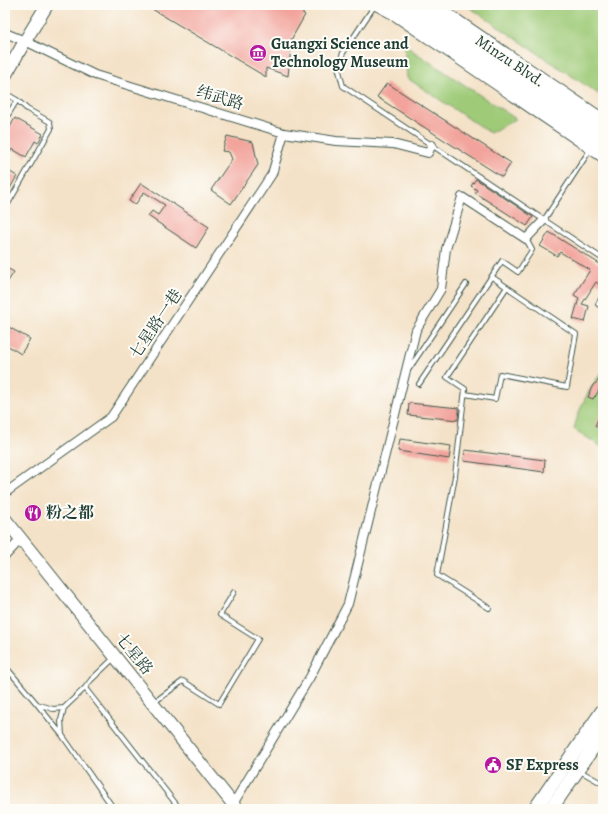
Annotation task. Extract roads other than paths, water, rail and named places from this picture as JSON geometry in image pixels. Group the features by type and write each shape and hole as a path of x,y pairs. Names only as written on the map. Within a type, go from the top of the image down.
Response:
{"highway":[{"name":"Minzu Blvd.","path":"398,5 597,146"},
{"name":"Minzu Blvd.","path":"417,5 603,121"}],"main road":[{"path":"5,76 47,5"},
{"name":"七星路","path":"5,518 235,807"},
{"path":"535,809 603,710"},
{"path":"551,809 603,733"}],"street":[{"path":"375,5 393,14 597,146 603,156"},
{"path":"435,5 603,121"},
{"name":"纬武路","path":"5,33 25,41 95,75 284,133 336,141 393,144 428,153 432,145"},
{"name":"七星路一巷","path":"5,494 111,417 272,174 284,133"},
{"path":"235,807 310,677 348,604 416,330 441,289 446,249 462,197 526,239 544,220"},
{"path":"5,556 21,538"}],"lane":[{"path":"375,5 343,53 338,67 344,86 603,259"},
{"path":"5,93 17,100 27,109 50,122 51,129 5,209"},
{"path":"5,120 17,100"},
{"path":"544,220 597,146"},
{"path":"419,384 502,262 518,272 532,250 526,239"},
{"path":"465,394 495,399 500,374 567,386 576,334 492,277"},
{"path":"404,376 466,284"},
{"path":"489,608 437,575 455,476 465,394 465,389 447,377 507,288"},
{"path":"603,296 598,304 603,308"},
{"path":"153,703 183,681 220,704 258,640 220,615 234,592"},
{"path":"67,741 62,735 61,720 64,708 116,657"},
{"path":"5,666 67,741 114,809"},
{"path":"86,688 180,809"},
{"path":"37,704 53,709 64,708"},
{"path":"578,770 603,784"}],"place":[{"name":"Guangxi Science and Technology Museum","path":"258,53"},
{"name":"粉之都","path":"33,513"},
{"name":"SF Express","path":"493,765"}]}
